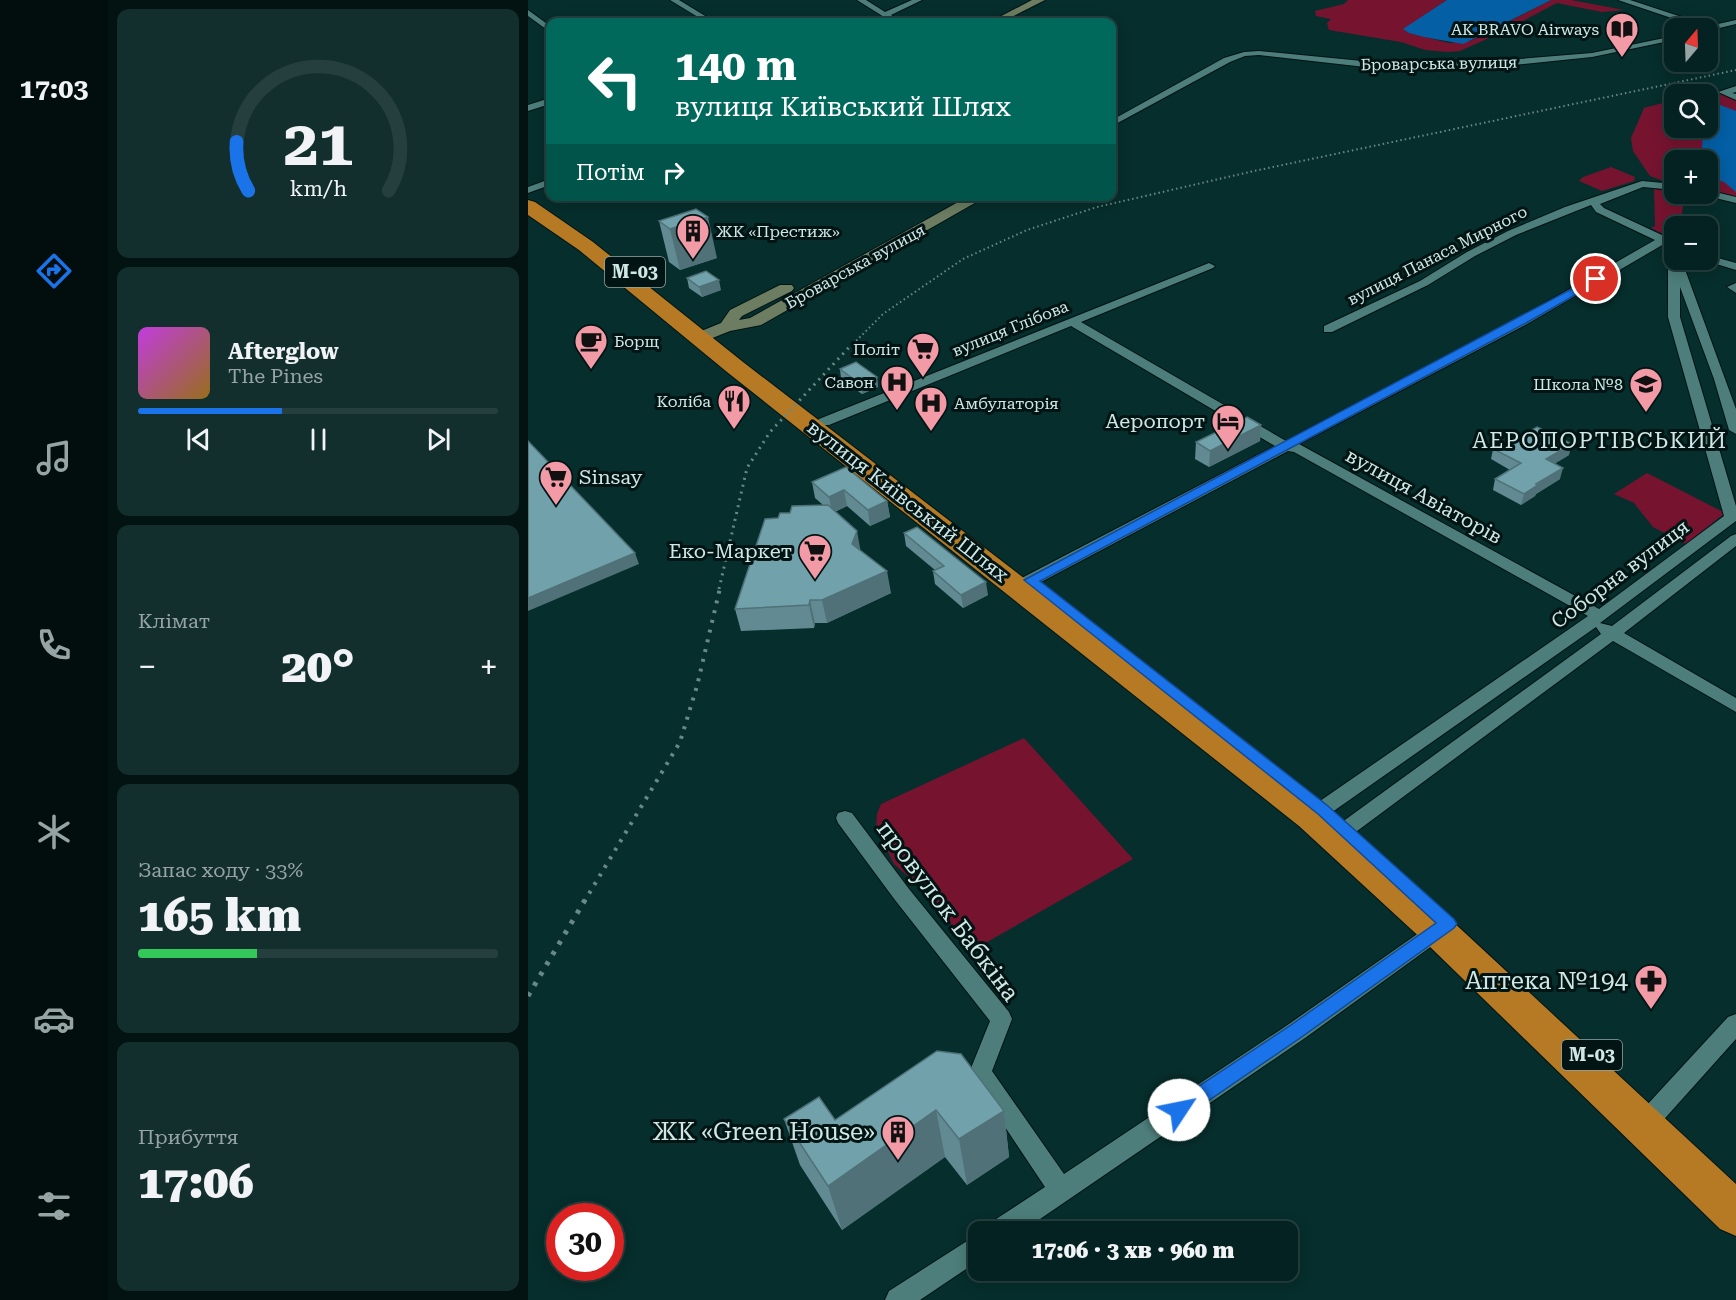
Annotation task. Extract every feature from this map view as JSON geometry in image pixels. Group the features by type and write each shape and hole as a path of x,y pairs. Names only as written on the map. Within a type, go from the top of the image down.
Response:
{"highway":[{"name":"вулиця Київський Шлях","path":"528,196 597,242 1024,584"},
{"name":"вулиця Київський Шлях","path":"528,206 713,333 1024,584 1328,824 1443,927 1649,1120 1736,1214"},
{"name":"вулиця Київський Шлях","path":"1649,1120 1736,1187"}],"street":[{"path":"674,0 704,18"},
{"path":"861,0 890,18"},
{"path":"884,15 918,0"},
{"path":"1003,18 1040,0"},
{"path":"1622,0 1675,18"},
{"path":"528,12 546,27"},
{"path":"1718,26 1736,22"},
{"name":"Броварська вулиця","path":"1116,121 1227,60 1244,54 1259,53 1383,66 1487,64 1592,55 1664,40"},
{"path":"1736,89 1722,92 1736,97"},
{"path":"528,108 546,102"},
{"path":"528,190 546,183"},
{"name":"вулиця Панаса Мирного","path":"1328,329 1424,283 1471,254 1512,233 1569,208 1642,184 1664,186"},
{"path":"1718,196 1736,200"},
{"path":"1595,200 1600,210 1664,247"},
{"name":"Броварська вулиця","path":"713,333 736,313 839,263 953,201"},
{"name":"Броварська вулиця","path":"713,333 755,322 971,201"},
{"path":"1024,584 1523,321 1660,242 1664,245"},
{"path":"1718,261 1736,267"},
{"name":"вулиця Глібова","path":"824,422 1209,266"},
{"name":"Соборна вулиця","path":"1328,824 1732,517 1732,501 1674,317 1672,270"},
{"path":"1678,270 1720,379 1736,430"},
{"path":"1736,286 1733,287 1736,291"},
{"name":"вулиця Авіаторів","path":"1073,322 1286,446 1298,448 1596,619 1612,634 1736,705"},
{"path":"1328,824 1612,634 1736,539"},
{"name":"провулок Бабкіна","path":"844,818 882,871 939,938 1001,1019 980,1073 1061,1190"},
{"path":"1015,1221 1297,1031 1443,927"},
{"path":"1649,1120 1736,1024"},
{"path":"898,1300 968,1253"}],"shaded area":[{"path":"1348,0 1447,0 1404,29 1409,33 1449,43 1470,41 1551,0 1571,0 1624,10 1602,12 1557,3 1460,51 1448,52 1425,50 1401,42 1329,30 1327,23 1331,19 1316,16 1315,11 1344,4"},
{"path":"1718,94 1736,99 1736,198 1718,194 1718,150 1664,150 1664,181 1650,176 1633,151 1631,138 1644,108 1664,103 1664,138 1718,138"},
{"path":"1611,167 1635,177 1634,181 1602,191 1579,181 1583,177"},
{"path":"1654,189 1664,191 1664,204 1683,204 1682,216 1664,216 1664,234 1651,228 1655,226"},
{"path":"1647,473 1725,513 1686,544 1653,527 1634,503 1614,494"},
{"path":"1024,738 1133,859 973,950 920,887 894,864 876,828 877,814 881,804"}],"water":[{"path":"1447,0 1551,0 1463,44 1424,37 1403,29"},
{"path":"1718,104 1736,111 1736,192 1724,182 1718,180 1718,150 1703,150 1703,138 1718,138"}],"building":[{"path":"696,209 708,217 670,229 659,221"},
{"path":"706,271 719,280 699,287 687,278"},
{"path":"856,362 877,377 860,384 840,369"},
{"path":"1247,417 1261,425 1210,451 1196,442"},
{"path":"1537,427 1572,444 1546,459 1563,468 1524,494 1495,479 1521,463 1493,449"},
{"name":"Sinsay","path":"528,441 635,553 528,598"},
{"path":"846,467 887,501 868,510 844,490 829,497 812,482"},
{"name":"Еко-Маркет","path":"828,505 857,531 852,544 887,571 822,600 810,600 809,605 735,609 765,519 778,518 780,513 790,513 792,506"},
{"path":"917,527 986,582 961,595 933,571 944,566 904,533"},
{"path":"937,1051 961,1054 1004,1111 959,1139 936,1110 828,1186 784,1119 819,1097 835,1120"}],"railway":[{"path":"853,344 883,314 963,259 1027,230 1097,207 1254,171 1736,70"},
{"path":"719,589 747,468 770,432 854,342"},
{"path":"584,902 680,742 697,686 720,588"},
{"path":"528,996 585,900"}],"place":[{"name":"АК BRAVO Airways","path":"1622,58"},
{"name":"ЖК «Престиж»","path":"693,260"},
{"name":"Борщ","path":"591,370"},
{"name":"Політ","path":"923,378"},
{"name":"Савон","path":"897,411"},
{"name":"Школа №8","path":"1646,413"},
{"name":"Коліба","path":"734,430"},
{"name":"Амбулаторія","path":"931,432"},
{"name":"Аеропорт","path":"1228,450"},
{"name":"Sinsay","path":"556,506"},
{"name":"Еко-Маркет","path":"815,580"},
{"name":"Аптека №194","path":"1651,1010"},
{"name":"ЖК «Green House»","path":"898,1161"}],"district":[{"name":"АЕРОПОРТІВСЬКИЙ","path":"1600,440"}],"route":[{"path":"1179,1110 1297,1031 1448,924 1323,810 1031,580 1523,321 1596,279"}]}
